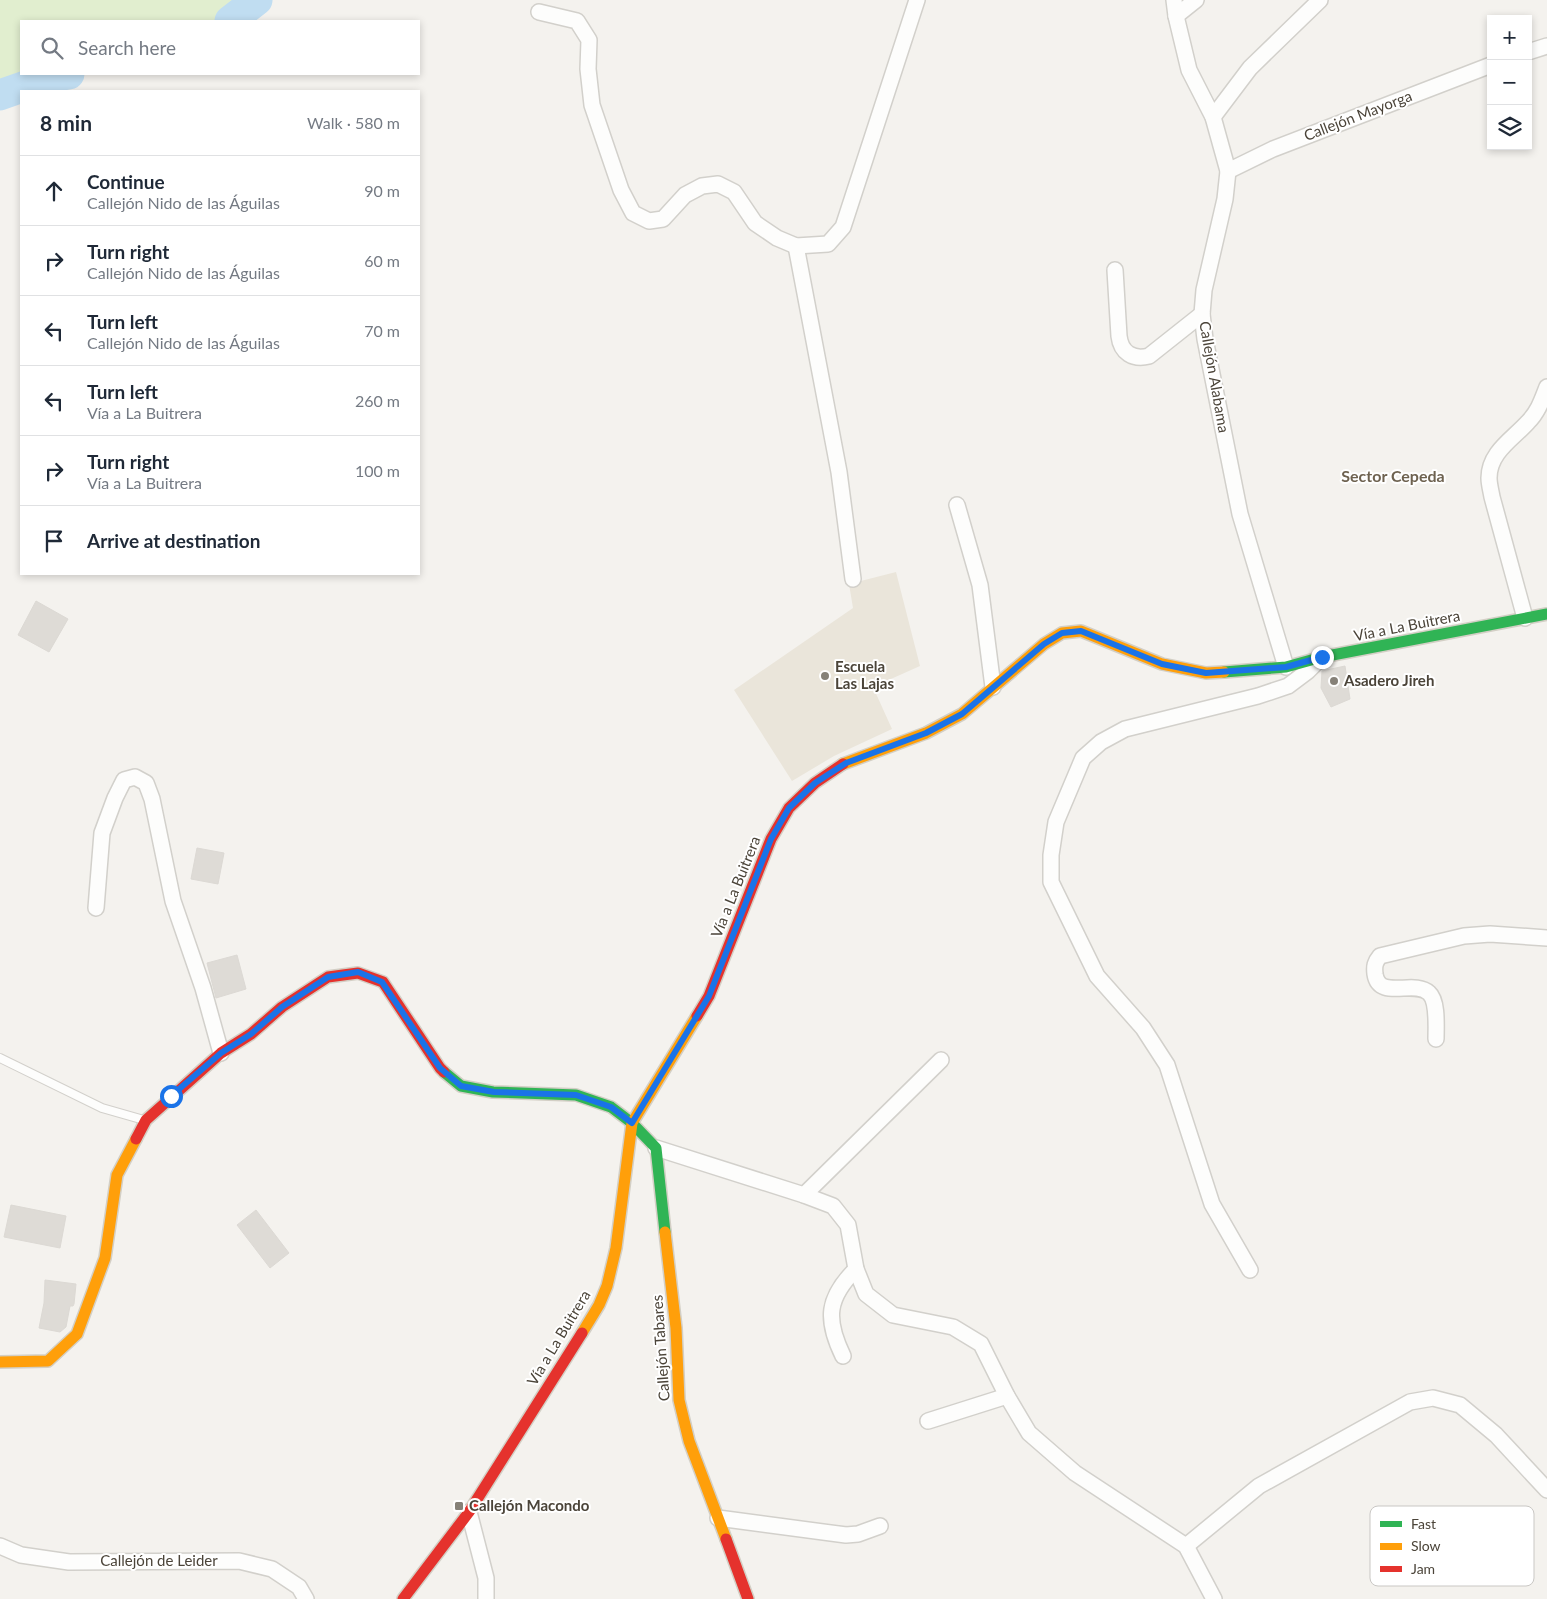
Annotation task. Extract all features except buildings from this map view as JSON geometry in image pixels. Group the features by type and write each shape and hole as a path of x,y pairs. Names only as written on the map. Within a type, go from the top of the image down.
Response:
{"street":[{"path":"539,12 577,22 589,40 588,69 592,105 621,190 633,213 649,221 663,219 685,195 702,186 718,184 734,192 754,223 777,238 796,246 828,244 843,227 917,0"},
{"name":"Callejón Alabama","path":"1174,0 1189,70 1213,117 1228,171 1225,199 1204,290 1202,314 1205,339 1240,514 1286,667"},
{"path":"1176,16 1196,0"},
{"path":"1213,117 1250,68 1320,0"},
{"path":"1532,51 1547,46"},
{"name":"Callejón Mayorga","path":"1228,171 1273,149 1487,68"},
{"path":"796,246 839,472 853,579"},
{"path":"1115,270 1120,345 1125,352 1141,358 1149,356 1202,314"},
{"path":"1525,618 1492,497 1489,478 1491,462 1502,447 1538,410 1547,388"},
{"path":"957,505 980,585 993,687"},
{"name":"Vía a La Buitrera","path":"403,1599 469,1512 599,1304 607,1286 617,1239 632,1123 709,996 771,839 789,808 815,783 846,763 926,733 962,714 1044,644 1062,633 1081,631 1162,664 1206,673 1286,667 1322,657 1547,614"},
{"path":"1250,1270 1212,1204 1167,1065 1143,1028 1097,976 1051,882 1051,854 1056,822 1083,758 1101,742 1126,729 1258,696 1288,686 1308,672 1322,657"},
{"path":"96,908 102,834 114,798 124,780 135,777 146,783 152,799 173,901 203,988 221,1053"},
{"path":"1436,1039 1435,1001 1430,993 1421,989 1381,986 1376,982 1374,968 1380,956 1464,936 1490,934 1547,938"},
{"path":"0,1362 48,1361 77,1334 105,1258 117,1175 146,1120 221,1053 251,1034 282,1007 328,977 358,972 382,982 440,1068 461,1086 494,1092 576,1095 611,1107 632,1123 656,1148 833,1206 848,1225 856,1269 866,1294 893,1315 953,1327 981,1344 1007,1396 1029,1433 1075,1473 1186,1546 1214,1599"},
{"path":"804,1195 941,1060"},
{"name":"Callejón Tabares","path":"656,1148 676,1328 679,1400 689,1441 748,1599"},
{"path":"843,1356 832,1328 832,1310 835,1294 843,1282 856,1269"},
{"path":"928,1421 1007,1396"},
{"path":"1186,1546 1259,1486 1410,1402 1434,1398 1460,1405 1496,1435 1547,1490"},
{"path":"469,1512 486,1578 486,1599"},
{"path":"718,1518 846,1535 858,1534 880,1526"},
{"name":"Callejón de Leider","path":"0,1546 22,1555 69,1562 239,1561 272,1569 299,1587 306,1599"}],"lane":[{"path":"0,1058 102,1108 146,1120"}],"shaded area":[{"name":"Escuela Las Lajas","path":"896,572 920,666 873,687 892,729 834,756 792,781 734,690 853,608 849,584"}],"green space":[{"path":"0,0 257,0 231,20 20,20 20,75 63,75 51,77 0,95"}],"waterway":[{"path":"231,20 257,0"},
{"path":"0,95 51,77 63,75"}],"traffic: fast":[{"path":"1224,672 1286,667 1322,657 1547,614"},
{"path":"444,1072 461,1086 493,1092 576,1095 611,1107 632,1123 656,1148 665,1232"}],"traffic: slow":[{"path":"843,764 926,733 962,714 1044,644 1062,633 1081,631 1162,664 1206,673 1224,672"},
{"path":"582,1333 599,1305 607,1286 616,1248 632,1123 697,1016"},
{"path":"0,1362 48,1361 77,1334 105,1258 117,1175 136,1139"},
{"path":"665,1232 676,1328 679,1400 689,1441 726,1539"}],"traffic: jam":[{"path":"697,1016 709,996 771,839 789,808 815,783 843,764"},
{"path":"136,1139 146,1120 221,1053 251,1034 282,1007 328,977 358,973 383,982 444,1072"},
{"path":"403,1599 469,1512 582,1333"},
{"path":"726,1539 748,1599"}],"place":[{"name":"Escuela Las Lajas","path":"825,676"},
{"name":"Asadero Jireh","path":"1334,681"},
{"name":"Callejón Macondo","path":"459,1506"}],"district":[{"name":"Sector Cepeda","path":"1393,476"}],"route":[{"path":"171,1096 221,1053 251,1034 282,1007 328,977 358,972 382,982 440,1068 461,1086 494,1092 576,1095 611,1107 632,1123 709,996 771,839 789,808 815,783 846,763 926,733 962,714 1044,644 1062,633 1081,631 1162,664 1206,673 1286,667 1322,657"}]}
